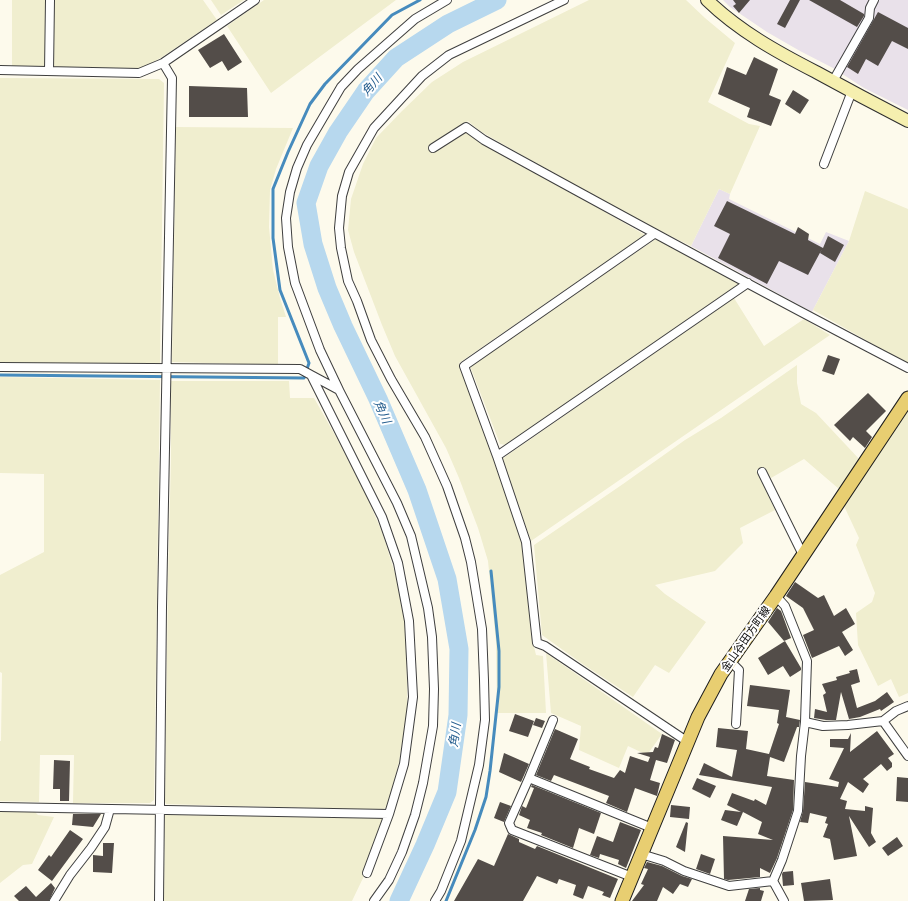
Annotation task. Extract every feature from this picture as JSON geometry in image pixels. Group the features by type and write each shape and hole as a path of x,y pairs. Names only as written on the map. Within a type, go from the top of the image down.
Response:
{"main road":[{"name":"金山谷田方町線","path":"622,901 698,717 721,674 776,596 908,398"}],"street":[{"path":"49,71 50,0"},
{"path":"0,70 139,73 163,63 255,0"},
{"path":"374,901 389,880 402,852 415,815 423,783 433,726 434,689 432,637 428,608 411,536 397,503 320,350 295,283 288,247 286,218 290,192 297,168 307,145 341,87 358,69 415,19 447,0"},
{"path":"435,901 441,891 461,840 479,766 485,720 482,629 468,550 447,486 425,437 391,379 371,340 348,280 341,248 339,228 342,196 349,172 374,128 422,76 449,55 564,0"},
{"path":"707,0 721,14 746,33 852,92 908,121"},
{"path":"833,81 869,18 870,8 874,0"},
{"path":"159,901 159,810 172,78 163,63"},
{"path":"824,164 852,92"},
{"path":"433,148 466,127 484,140 654,234 908,368"},
{"path":"654,234 464,366 497,456 526,542 537,643 545,646 688,742"},
{"path":"497,456 748,283"},
{"path":"0,367 300,369 339,390"},
{"path":"311,375 382,517 398,563 409,621 412,696 404,764 390,814 367,873"},
{"path":"762,472 803,555"},
{"path":"773,881 782,860 798,811 801,756 805,722 807,661 785,606 776,596"},
{"path":"730,661 739,670 736,724"},
{"path":"805,722 823,726 848,725 883,720 896,711 908,706"},
{"path":"553,720 509,823 512,830 632,877"},
{"path":"883,720 908,756"},
{"path":"529,778 652,828"},
{"path":"0,807 390,814"},
{"path":"54,901 70,875 92,848 105,827 110,808"},
{"path":"641,854 664,861 684,871 704,876 729,886 773,881"},
{"path":"773,881 784,901"}],"shaded area":[{"path":"12,0 46,0 46,68 12,66"},
{"path":"54,0 203,0 217,20 143,68 54,68"},
{"path":"211,0 244,0 221,15"},
{"path":"264,0 396,0 271,93 227,26"},
{"path":"589,0 686,0 735,43 708,102 749,124 760,126 730,194 719,189 691,246 650,226 562,178 480,131 468,121 428,146 433,152 465,131 645,235 459,363 521,538 524,555 531,634 536,655 543,656 546,713 497,713 496,642 488,561 478,528 446,448 395,356 354,252 348,230 351,199 363,164 376,138 432,82 463,62"},
{"path":"723,0 790,0 796,6 800,0 908,0 908,110 864,88 833,68 767,32 730,7"},
{"path":"0,78 159,79 164,83 160,365 0,363"},
{"path":"176,127 293,128 276,169 270,190 269,227 273,270 286,317 278,317 278,365 172,362"},
{"path":"719,189 730,194 729,199 820,244 826,232 849,241 812,312 691,246"},
{"path":"865,191 908,209 908,364 813,310 849,241"},
{"path":"656,239 740,283 506,445 500,444 470,366"},
{"path":"734,298 764,346 804,319 830,335 531,541 502,459"},
{"path":"797,365 797,383 801,404 816,413 861,461 839,489 804,459 771,478 764,467 756,470 775,510 740,528 743,543 715,571 655,585 665,594 706,622 669,673 655,665 633,697 542,635 534,545 685,440 721,418"},
{"path":"0,377 160,380 154,800 150,803 73,803 74,755 40,755 39,802 0,801 2,673 0,672 0,575 44,552 44,474 0,473"},
{"path":"171,381 289,381 290,398 314,398 367,497 382,532 400,589 406,639 407,714 399,762 387,807 382,810 166,804 165,802"},
{"path":"908,411 908,693 899,697 891,679 878,686 858,645 856,613 872,602 875,593 856,545 859,538 844,506"},
{"path":"546,653 662,734 647,755 628,746 619,768 579,750 581,726 551,713"},
{"path":"34,811 38,815 54,817 32,864 23,865 0,883 0,812"},
{"path":"165,815 384,817 364,876 352,901 164,901"}],"building":[{"path":"733,0 750,0 739,13 733,6 736,4"},
{"path":"790,0 800,0 785,28 777,24"},
{"path":"809,0 840,0 864,14 864,16 857,27"},
{"path":"878,12 908,28 908,49 892,41 878,66 866,59 858,74 847,67"},
{"path":"224,34 242,62 228,71 222,61 210,68 198,50"},
{"path":"754,57 778,69 769,95 781,100 771,126 747,117 750,108 718,94 727,67 746,75"},
{"path":"189,86 247,88 248,117 189,117"},
{"path":"793,90 809,100 800,114 785,104"},
{"path":"727,201 795,234 798,227 809,234 808,240 823,248 828,236 844,245 835,262 820,253 822,249 808,275 779,261 767,284 718,258 730,234 714,226"},
{"path":"828,355 840,359 834,375 822,371"},
{"path":"868,393 886,411 866,431 872,437 865,448 853,437 850,441 834,425"},
{"path":"795,582 818,598 824,595 834,616 846,608 855,624 842,632 853,650 845,656 839,646 812,658 803,635 814,630 803,608 786,596"},
{"path":"777,608 781,611 791,638 784,641 768,622"},
{"path":"785,641 801,670 790,677 783,666 768,675 758,658"},
{"path":"857,669 860,682 851,685 857,708 875,701 887,692 894,702 881,711 880,709 860,717 849,719 841,692 836,720 814,718 815,709 827,712 823,695 826,693 822,684 837,680 836,677 850,673 849,671"},
{"path":"750,685 790,690 786,717 800,720 799,727 797,727 784,762 770,757 767,776 794,780 793,810 777,858 770,873 760,868 760,877 728,880 724,879 723,836 773,840 758,834 762,822 743,812 737,826 721,820 725,810 741,812 727,805 732,793 754,801 755,799 766,805 772,787 699,775 704,763 732,777 737,750 716,747 718,728 748,731 746,749 769,754 779,724 777,723 779,710 747,706"},
{"path":"515,714 534,721 528,737 509,731"},
{"path":"536,718 545,721 542,728 533,725"},
{"path":"555,729 578,739 570,759 590,767 589,769 614,778 620,770 625,773 630,756 648,762 650,757 637,753 653,752 655,747 658,748 662,734 675,740 667,763 656,760 650,780 660,783 657,796 635,788 627,812 606,803 609,796 554,775 551,781 536,775"},
{"path":"877,731 894,754 888,758 892,763 892,767 887,771 881,764 863,779 869,784 863,793 848,782 840,799 847,801 845,809 865,811 865,806 873,808 871,833 876,842 869,847 849,816 857,856 834,860 830,839 823,837 828,824 825,823 827,817 810,813 808,823 800,822 803,811 805,782 838,787 839,782 829,779 844,748 830,747 830,739 848,739 851,733 850,752"},
{"path":"504,753 529,764 521,782 499,772"},
{"path":"54,760 70,761 69,801 60,801 60,789 53,789"},
{"path":"897,777 908,778 908,802 896,801"},
{"path":"697,778 716,786 710,798 692,789"},
{"path":"532,785 601,813 594,834 579,828 573,848 541,835 542,833 527,828 530,820 519,815 522,806 526,808 534,788 531,787"},
{"path":"500,802 511,806 504,822 494,818"},
{"path":"671,805 690,807 689,819 670,817"},
{"path":"73,814 101,814 93,827 72,825"},
{"path":"620,822 641,830 626,868 618,864 619,860 600,854 599,858 590,855 597,836 613,842"},
{"path":"686,822 688,823 685,852 676,847"},
{"path":"70,830 83,839 52,881 38,870 49,855 51,857"},
{"path":"508,834 519,839 519,842 535,849 537,846 618,879 610,898 602,895 604,892 588,886 583,899 573,895 576,885 559,879 557,884 537,876 523,901 454,901 478,859 494,866"},
{"path":"897,837 903,846 888,856 882,848"},
{"path":"103,843 114,843 112,873 93,872 93,855 103,856"},
{"path":"701,854 715,859 710,874 696,869"},
{"path":"647,862 662,866 682,876 692,879 688,887 680,884 673,894 663,887 657,901 632,901 644,885 641,884 648,869 644,868"},
{"path":"793,871 794,885 783,886 783,872"},
{"path":"830,879 833,900 804,901 801,883"},
{"path":"51,883 55,888 49,901 19,901 14,896 26,886 36,897"},
{"path":"760,888 760,890 764,891 761,901 745,901 749,889"}],"waterway":[{"path":"0,375 304,378 309,363 280,290 273,238 273,189 310,104 325,84 392,15 420,0"},
{"name":"角川","path":"399,901 425,845 447,792 458,715 459,649 447,579 417,490 378,399 343,326 327,288 313,244 306,203 319,166 338,132 366,91 396,58 448,24 497,0"},
{"path":"446,901 475,830 486,797 490,771 499,687 499,651 491,571"}]}
